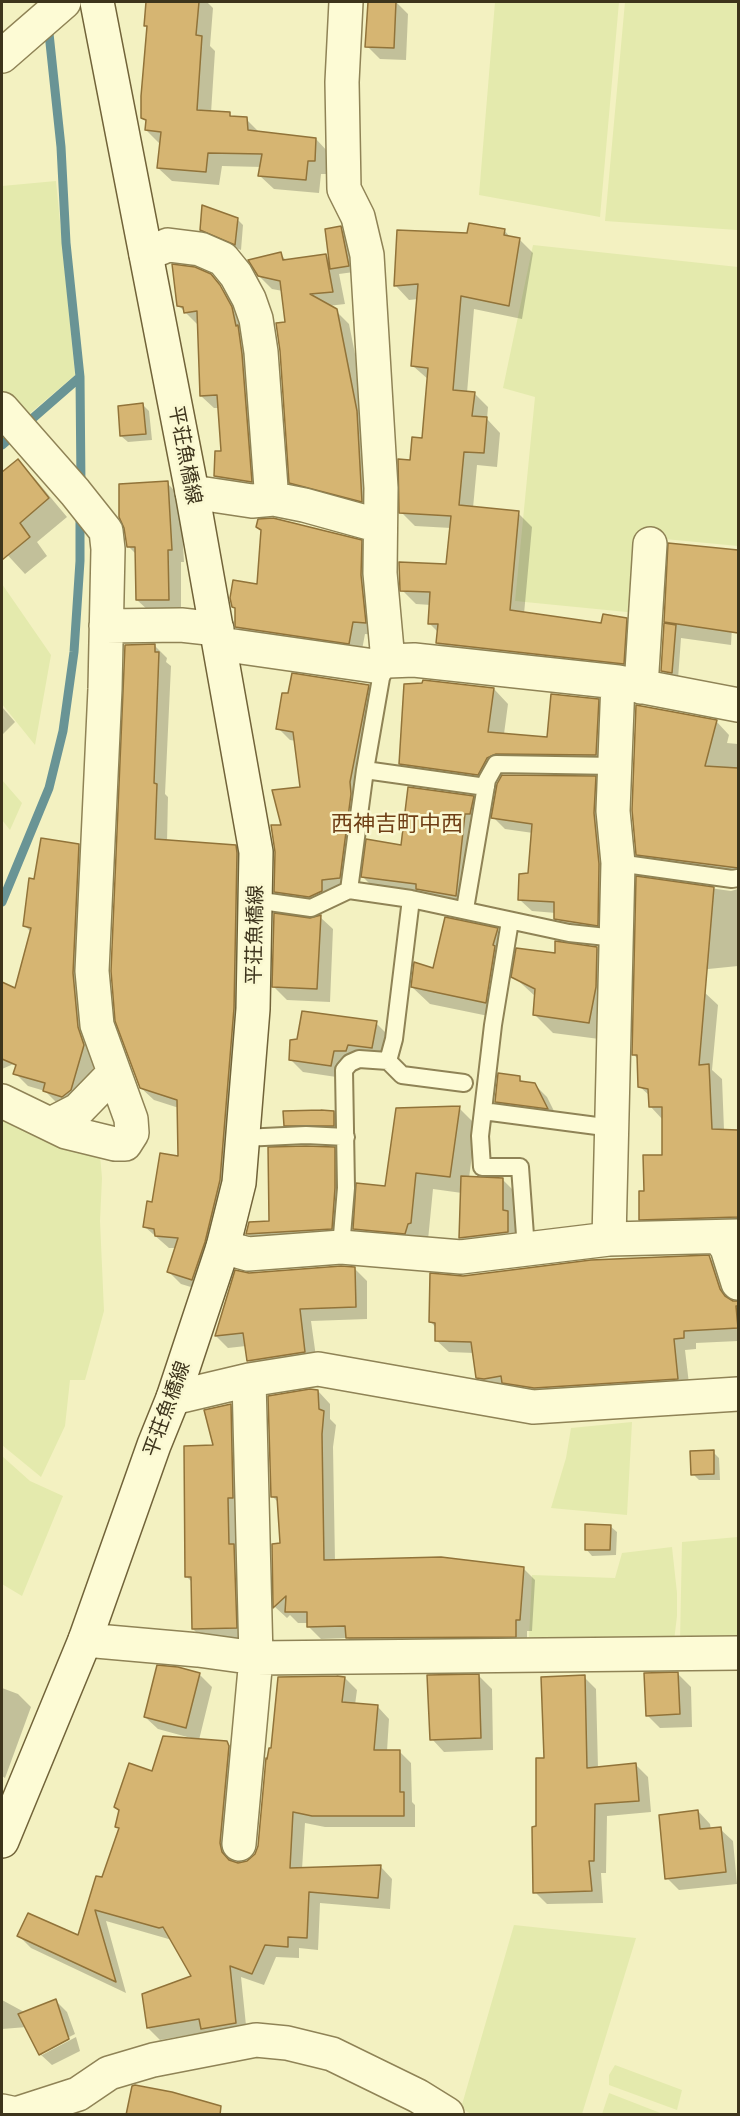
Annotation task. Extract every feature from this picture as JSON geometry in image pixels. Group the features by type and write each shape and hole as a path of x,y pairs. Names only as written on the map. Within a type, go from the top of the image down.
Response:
{"street":[{"path":"2,56 63,2"},
{"name":"平荘魚橋線","path":"2,1841 85,1640 173,1398 223,1247 239,1183 254,1009 256,852 192,492 97,2"},
{"path":"346,2 342,82 344,189 358,217 367,255 381,488 380,573 388,661"},
{"path":"146,254 168,245 200,249 223,259 245,291 256,319 260,341 271,488 274,500"},
{"path":"2,1101 66,1132 115,1144 125,1144 132,1133 131,1119 97,1025 92,970 106,626 108,549 106,531 12,421"},
{"path":"192,492 252,501 274,500 304,505 380,526"},
{"path":"609,1239 618,863 613,811 615,766 630,684 650,544"},
{"path":"106,626 181,625 219,637 374,666 388,661 414,660 630,684 738,705"},
{"path":"51,1124 78,1110 114,1073"},
{"path":"223,1247 248,1254 341,1247 461,1257 609,1239 724,1231 738,1283"},
{"path":"173,1398 249,1380 318,1369 533,1407 738,1394"},
{"path":"238,1844 256,1658 249,1380"},
{"path":"85,1640 198,1650 256,1658 738,1653"},
{"path":"2,2111 16,2114 78,2094 109,2073 153,2060 256,2040 287,2043 332,2054 418,2096 447,2115"}],"lane":[{"path":"349,890 365,770 381,678 388,661"},
{"path":"465,909 487,780 496,764 615,766"},
{"path":"365,770 486,787"},
{"path":"618,863 738,879"},
{"path":"255,900 311,908 349,890 465,909 569,933 616,938"},
{"path":"388,1060 394,1039 411,899"},
{"path":"510,921 493,1025 480,1136 482,1167 520,1167 526,1249"},
{"path":"341,1247 346,1188 344,1070 350,1063 359,1059 388,1060 402,1075 464,1083"},
{"path":"483,1111 612,1128"},
{"path":"243,1138 306,1135 346,1137"}],"green space":[{"path":"495,2 619,2 600,217 479,195"},
{"path":"625,2 738,2 737,230 605,221"},
{"path":"56,181 75,375 21,421 2,397 2,186"},
{"path":"533,245 738,267 738,546 644,537 637,613 515,601 535,397 503,388"},
{"path":"2,584 51,655 35,745 2,704"},
{"path":"2,780 22,803 10,830 2,820"},
{"path":"2,1110 100,1155 104,1311 85,1380 70,1380 65,1426 41,1477 2,1445"},
{"path":"632,1422 627,1515 551,1508 566,1458 571,1428"},
{"path":"2,1456 30,1481 63,1496 22,1596 2,1584"},
{"path":"738,1537 738,1638 680,1642 682,1542"},
{"path":"672,1547 677,1593 674,1641 529,1637 532,1575 615,1578 622,1553"},
{"path":"514,1925 636,1938 582,2114 471,2114 461,2108"},
{"path":"615,2065 682,2090 677,2110 609,2085 609,2075"},
{"path":"609,2093 663,2114 602,2114"}],"building":[{"path":"146,2 199,2 196,35 202,36 197,110 230,112 230,116 247,117 248,130 316,138 315,161 308,161 306,180 258,176 262,154 208,153 206,172 157,168 161,132 145,130 146,120 141,118 147,26 144,26"},
{"path":"368,2 396,2 394,48 365,47"},
{"path":"202,205 238,218 235,245 200,230"},
{"path":"469,223 505,229 504,235 520,238 509,306 461,296 453,390 475,392 472,416 487,417 484,453 464,452 459,505 519,511 510,610 601,623 603,614 627,618 624,664 436,643 438,624 428,624 430,592 400,591 399,562 446,564 451,516 399,513 398,459 410,460 412,437 422,438 428,368 411,366 418,284 394,286 397,230 467,233"},
{"path":"341,226 349,266 330,269 325,229"},
{"path":"281,252 283,260 326,254 333,292 310,294 337,309 357,411 362,502 289,483 276,323 285,322 280,281 258,276 248,260"},
{"path":"172,264 195,267 211,274 232,307 236,326 238,325 242,354 252,482 214,476 215,451 221,451 217,395 200,396 197,311 184,313 183,307 177,306"},
{"path":"143,403 146,434 120,436 118,406"},
{"path":"18,459 49,498 20,523 30,537 2,560 2,472"},
{"path":"168,481 172,550 168,550 169,600 136,600 135,547 127,547 124,528 119,517 119,484"},
{"path":"273,518 362,540 361,575 366,623 353,622 349,644 235,627 235,608 232,607 230,598 233,580 257,584 261,530 256,527 258,519"},
{"path":"668,543 738,550 738,633 664,622"},
{"path":"664,623 676,625 672,673 661,671"},
{"path":"155,644 155,652 159,652 154,783 157,784 155,839 236,845 237,853 234,1008 220,1180 205,1242 192,1280 167,1272 178,1238 155,1236 154,1229 143,1227 147,1201 152,1202 160,1153 178,1156 177,1100 140,1088 115,1021 111,971 125,645"},
{"path":"292,673 369,685 350,782 351,794 340,878 322,880 322,891 309,897 274,892 275,852 271,825 281,825 272,790 300,787 293,732 276,729 282,693 288,693"},
{"path":"423,680 494,688 488,732 547,737 551,694 599,699 596,755 496,754 487,758 478,775 399,764 404,684 422,683"},
{"path":"636,705 717,720 705,766 738,768 738,868 636,855 632,810"},
{"path":"502,775 596,776 594,813 599,864 598,926 554,919 554,902 518,900 519,874 528,873 532,824 491,818 497,784"},
{"path":"408,787 474,796 470,814 465,814 456,896 416,889 416,884 361,877 366,839 401,845"},
{"path":"41,838 79,844 73,973 78,1027 84,1045 71,1090 62,1097 43,1091 45,1083 13,1074 16,1065 2,1059 2,982 15,988 31,928 23,926 29,878 34,879"},
{"path":"636,876 714,887 699,1065 709,1064 712,1129 738,1130 738,1217 639,1220 639,1191 644,1191 643,1155 662,1155 662,1107 649,1107 648,1089 638,1087 637,1055 632,1055"},
{"path":"274,913 310,918 321,915 317,989 272,987"},
{"path":"445,917 498,928 493,945 495,946 486,1003 411,987 414,962 433,968"},
{"path":"555,941 597,947 596,987 589,1023 533,1015 535,989 511,977 516,948 555,953"},
{"path":"302,1011 377,1021 372,1048 348,1045 346,1051 334,1051 331,1066 289,1060 290,1040 297,1039"},
{"path":"498,1073 520,1076 520,1081 535,1083 548,1109 495,1102"},
{"path":"460,1106 450,1177 416,1173 411,1223 408,1224 405,1234 353,1229 356,1183 385,1186 396,1108"},
{"path":"283,1111 334,1111 334,1126 284,1126"},
{"path":"268,1147 335,1147 332,1229 246,1234 249,1222 269,1221"},
{"path":"461,1176 503,1178 503,1210 508,1211 508,1232 459,1238"},
{"path":"709,1255 720,1289 725,1296 738,1301 738,1306 736,1306 738,1328 684,1331 684,1338 674,1339 678,1379 534,1388 502,1383 501,1376 476,1378 471,1342 435,1341 435,1323 429,1322 430,1273 463,1276 591,1260"},
{"path":"355,1267 356,1307 300,1309 305,1352 247,1361 243,1333 215,1336 235,1270 249,1273"},
{"path":"310,1389 318,1390 319,1409 324,1411 322,1434 324,1560 441,1557 524,1567 520,1620 516,1620 516,1637 346,1638 345,1626 307,1627 307,1612 285,1612 286,1596 273,1608 272,1544 280,1543 277,1497 271,1497 268,1396"},
{"path":"231,1404 233,1498 228,1498 229,1544 234,1544 237,1628 192,1629 191,1577 185,1577 184,1446 213,1445 204,1410"},
{"path":"714,1450 714,1474 691,1475 690,1451"},
{"path":"585,1524 611,1525 610,1550 585,1550"},
{"path":"157,1665 178,1667 200,1673 186,1728 144,1717"},
{"path":"678,1672 680,1714 646,1716 644,1673"},
{"path":"479,1674 481,1738 430,1740 427,1675"},
{"path":"585,1675 587,1768 636,1763 639,1801 595,1804 594,1861 589,1861 592,1891 533,1893 532,1827 536,1826 536,1758 544,1758 541,1677"},
{"path":"278,1677 345,1677 342,1702 378,1705 374,1750 400,1750 400,1792 404,1792 404,1816 312,1816 293,1812 290,1868 381,1865 378,1898 309,1892 307,1938 288,1937 288,1947 265,1945 252,1974 230,1966 236,2023 201,2029 199,2019 147,2028 142,1994 191,1976 163,1927 159,1928 95,1910 116,1982 17,1936 28,1913 78,1935 96,1876 102,1877 119,1828 115,1827 119,1810 114,1807 129,1763 152,1771 163,1736 227,1741 229,1746 220,1843 222,1852 229,1860 238,1863 247,1861 255,1854 258,1846 266,1758 271,1748"},
{"path":"698,1810 700,1829 721,1827 726,1872 665,1879 659,1815"},
{"path":"56,1999 69,2039 39,2055 18,2014"},
{"path":"132,2086 172,2092 221,2106 220,2115 126,2115"}],"waterway":[{"path":"48,24 61,147 66,243 80,377 81,486"},
{"path":"2,445 80,377"},
{"path":"2,902 49,788 63,731 74,652 80,561 80,515"}],"district":[{"name":"西神吉町中西","path":"397,824"}]}
